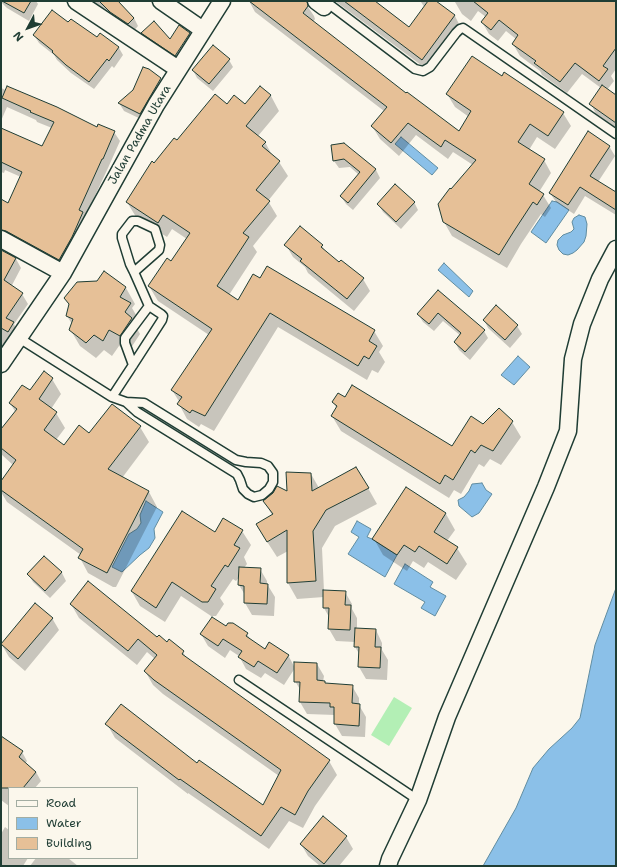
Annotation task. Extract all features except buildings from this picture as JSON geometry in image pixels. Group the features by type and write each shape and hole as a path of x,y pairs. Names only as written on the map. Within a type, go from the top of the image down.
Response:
{"street":[{"path":"76,1 178,69"},
{"path":"161,1 203,30"},
{"name":"Jalan Padma Utara","path":"2,360 19,338 63,273 156,105 222,1"},
{"path":"1,239 63,273"},
{"path":"388,866 418,800 447,717 546,487 568,431 573,359 582,324 600,279 616,249"}],"lane":[{"path":"322,3 415,69 423,71 430,66 456,33 463,28 616,134"},
{"path":"112,396 133,366 162,318 161,314 148,306 130,264 122,238 122,234 132,221 138,221 155,229 160,245 159,250 134,272"},
{"path":"133,366 125,343 125,338 148,306"},
{"path":"19,338 112,396 126,402 137,412 237,474 248,494 254,497 262,495 269,489 273,482 272,473 268,466 261,463 236,460 144,403 126,402"},
{"path":"239,680 418,800"}],"green space":[{"path":"394,697 412,708 389,746 371,735"}],"water":[{"path":"401,137 438,168 432,175 395,144"},
{"path":"552,201 557,202 569,210 546,243 531,232"},
{"path":"579,215 585,217 587,224 584,242 573,253 568,255 563,254 557,245 558,240 563,235 574,229 572,222 574,218"},
{"path":"444,263 473,291 469,297 438,270"},
{"path":"518,356 530,367 514,385 501,375"},
{"path":"482,483 486,490 492,494 479,513 472,517 459,506 458,500 464,497 472,484"},
{"path":"146,501 163,512 154,529 155,538 149,548 122,572 112,567 129,534 137,529 141,523 140,515"},
{"path":"357,521 371,529 367,537 397,555 385,577 348,554 359,537 351,532"},
{"path":"405,564 433,582 430,587 446,596 435,616 421,608 425,602 394,584"},
{"path":"616,588 616,866 483,866 516,808 533,768 549,749 572,728 580,718 595,645"}]}
